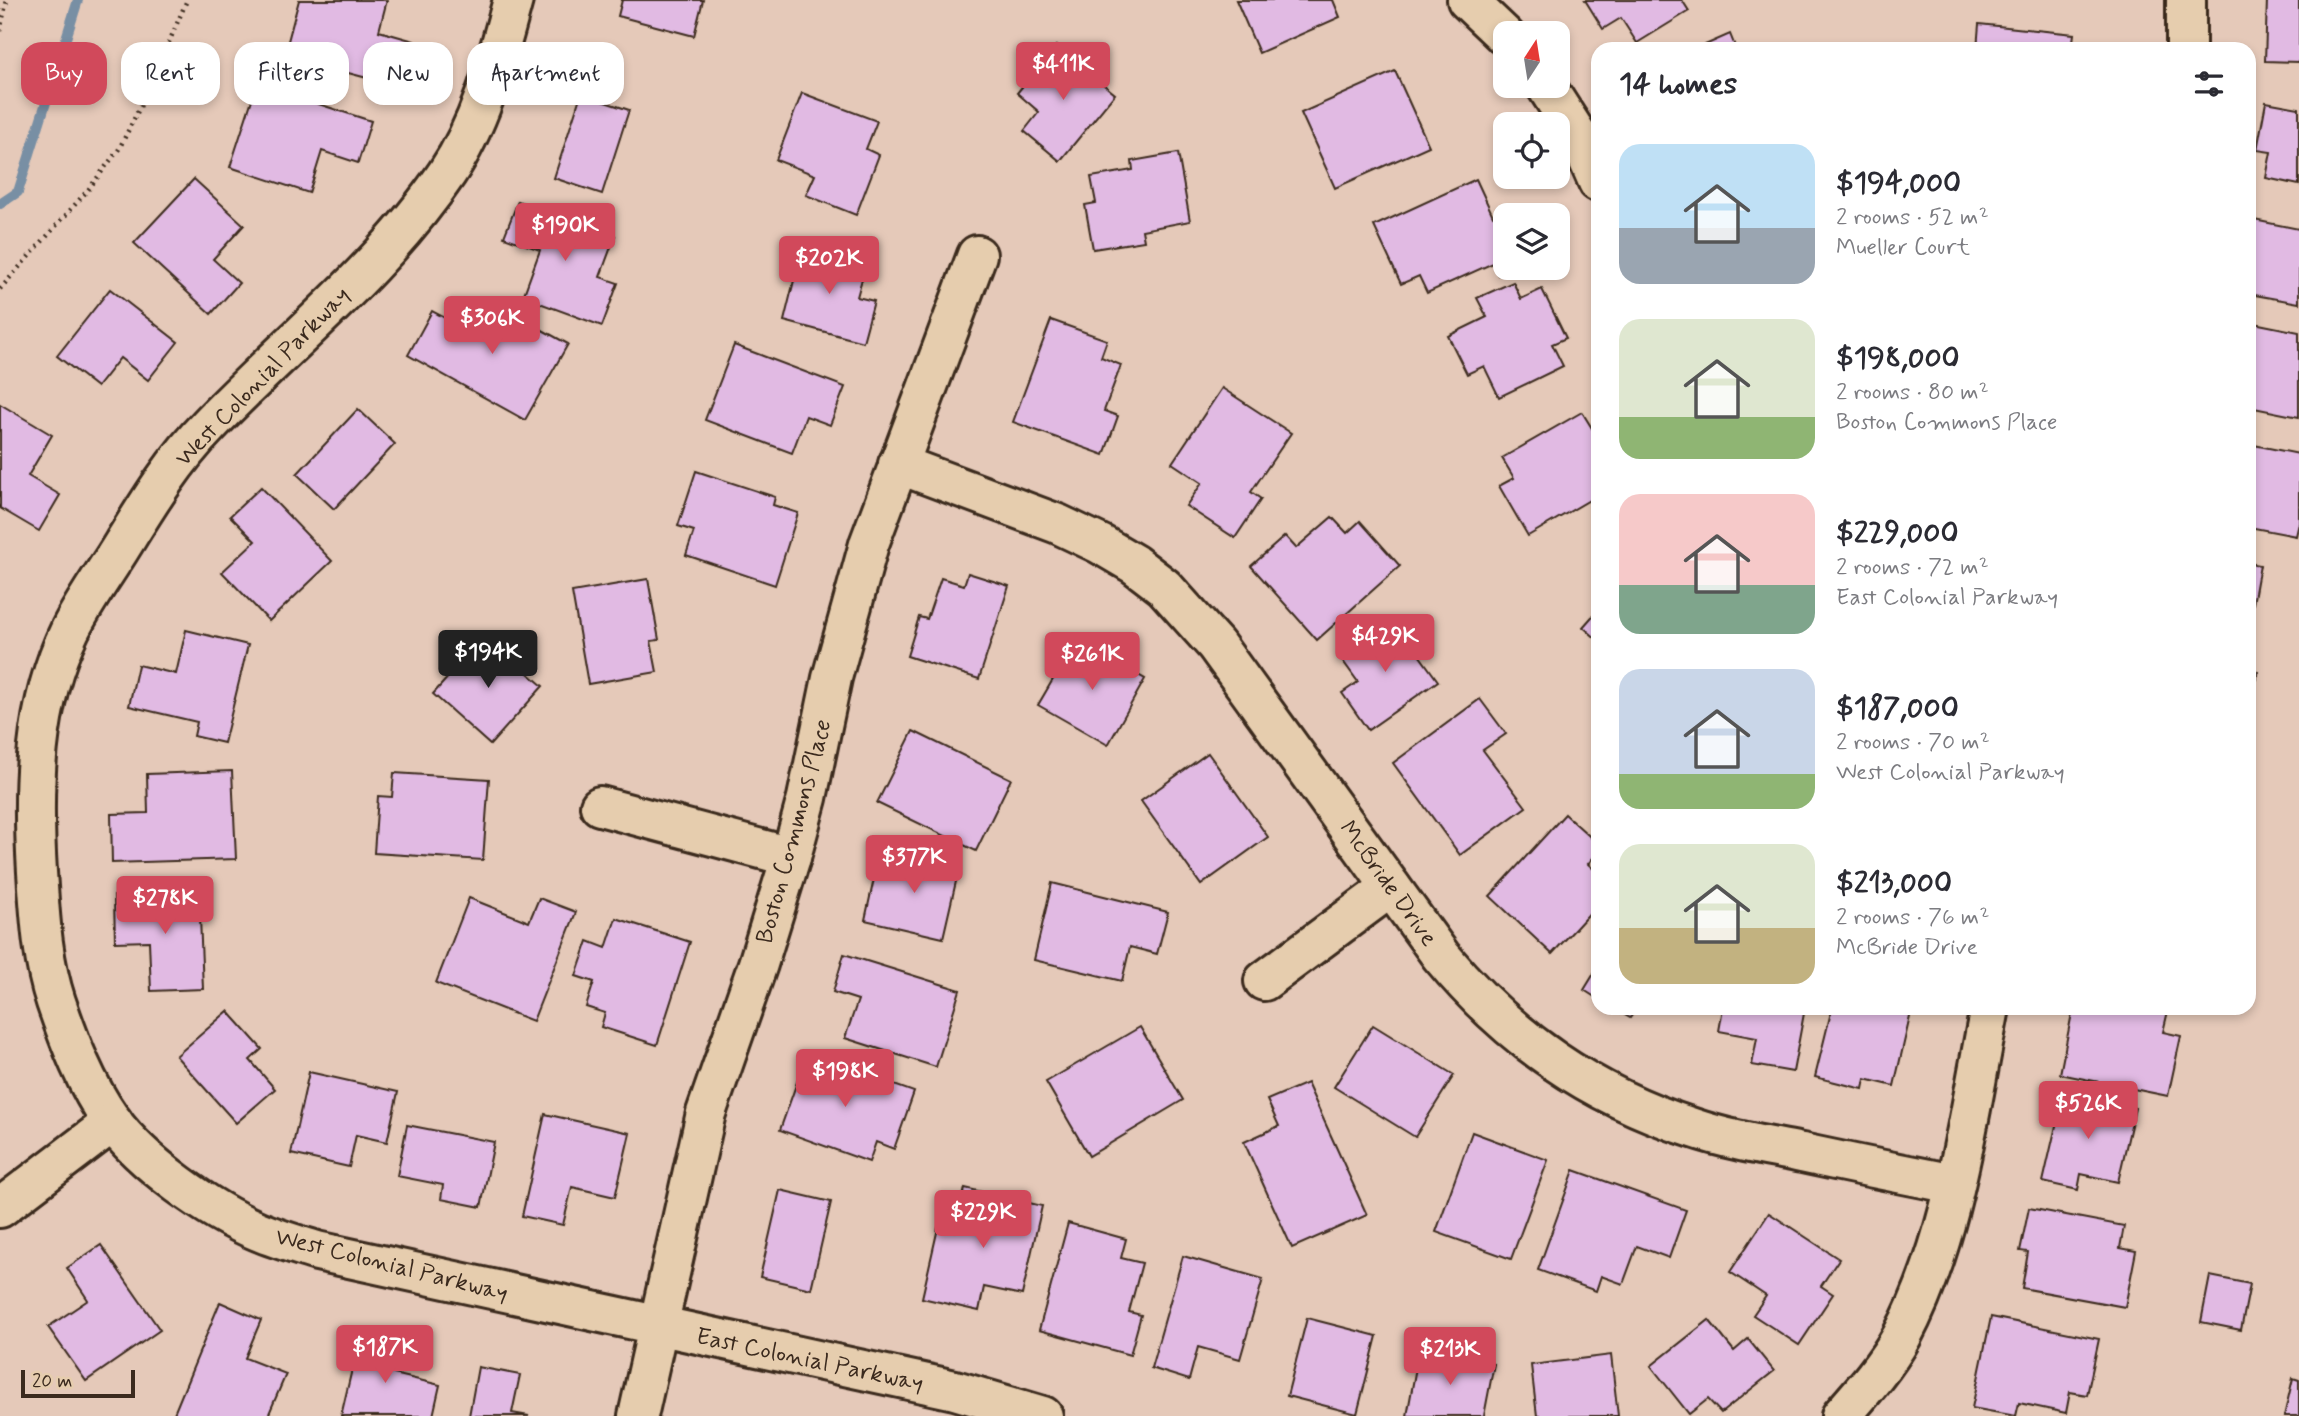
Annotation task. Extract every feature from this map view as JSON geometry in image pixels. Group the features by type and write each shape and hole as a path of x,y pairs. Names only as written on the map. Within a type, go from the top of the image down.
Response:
{"street":[{"name":"West Colonial Parkway","path":"513,0 482,107 450,169 412,221 367,271 182,455 70,629 48,684 37,746 33,813 41,929 48,978 84,1075 113,1122 156,1167 209,1206 258,1231 317,1251 658,1326"},
{"path":"1467,0 1493,25"},
{"path":"2186,0 2186,42"},
{"path":"1553,98 1577,136 1591,167"},
{"name":"Boston Commons Place","path":"638,1416 706,1113 758,964 791,857 807,798 832,678 869,544 977,255"},
{"name":"McBride Drive","path":"898,464 1058,524 1134,564 1164,587 1216,645 1469,990 1503,1023 1563,1066 1606,1092 1693,1128 1742,1141 1954,1184"},
{"path":"600,806 791,857"},
{"path":"1264,981 1391,887"},
{"path":"1841,1416 1871,1382 1901,1338 1917,1306 1937,1250 1954,1184 1989,1015"},
{"path":"0,1208 113,1122"},
{"name":"East Colonial Parkway","path":"658,1326 955,1390 1043,1416"}],"path":[{"path":"0,31 7,0"},
{"path":"0,289 88,190 119,149 150,87 187,0"}],"building":[{"path":"299,0 387,0 379,31 414,41 363,42 363,77 349,73 349,42 288,42"},
{"path":"622,0 703,0 694,36 618,16"},
{"path":"1236,0 1333,0 1340,17 1259,53"},
{"path":"1585,0 1682,0 1689,11 1639,42 1621,18 1603,29"},
{"path":"2267,0 2299,0 2299,62 2265,61"},
{"path":"1979,24 2074,34 2073,42 1978,42"},
{"path":"1730,34 1733,42 1712,42"},
{"path":"1056,46 1115,94 1060,161 1024,131 1039,112 1017,93"},
{"path":"1395,71 1429,146 1335,188 1301,113"},
{"path":"802,93 877,121 866,149 879,155 856,215 806,195 815,175 776,160"},
{"path":"2266,102 2299,108 2299,185 2266,178 2271,152 2257,150"},
{"path":"250,105 322,105 371,121 358,163 322,151 309,193 230,167"},
{"path":"577,105 614,105 629,110 602,194 554,178"},
{"path":"1178,153 1190,221 1142,230 1144,241 1093,249 1085,205 1096,203 1091,177 1133,170 1132,161"},
{"path":"194,179 244,225 213,259 239,283 211,314 134,243"},
{"path":"1476,179 1493,216 1493,263 1427,293 1419,276 1401,284 1374,226"},
{"path":"518,201 615,236 600,277 618,283 602,326 523,297 540,250 504,237"},
{"path":"2256,220 2299,229 2299,303 2256,295"},
{"path":"802,248 866,264 857,297 874,301 863,342 784,321"},
{"path":"1513,282 1521,299 1542,289 1566,338 1552,344 1563,366 1499,397 1484,366 1467,374 1448,336 1487,317 1477,298"},
{"path":"110,289 178,342 148,380 120,358 97,387 57,356"},
{"path":"484,298 568,344 525,420 408,355 432,311 466,329"},
{"path":"1051,320 1107,340 1101,357 1121,365 1104,411 1118,416 1104,455 1013,422"},
{"path":"2256,323 2299,332 2299,417 2256,408"},
{"path":"734,345 845,387 830,425 806,416 792,453 705,420"},
{"path":"1222,388 1291,433 1251,492 1261,499 1235,538 1186,506 1202,483 1172,463"},
{"path":"0,404 52,435 28,476 60,495 39,531 0,508"},
{"path":"358,409 395,444 334,509 297,474"},
{"path":"1582,412 1591,427 1591,499 1528,536 1499,486 1514,478 1502,458"},
{"path":"2256,445 2299,454 2299,523 2296,536 2256,528"},
{"path":"696,471 775,497 773,505 798,513 775,585 686,555 694,531 678,526"},
{"path":"261,487 332,561 269,621 222,572 255,541 230,516"},
{"path":"1332,517 1347,533 1360,521 1400,566 1317,640 1251,566 1285,536 1296,548"},
{"path":"2256,564 2260,565 2256,587"},
{"path":"968,573 1009,586 979,679 907,656 919,617 927,619 941,578 964,585"},
{"path":"648,579 659,640 651,641 657,672 588,684 572,592"},
{"path":"1591,618 1591,634 1583,627"},
{"path":"1393,619 1438,681 1368,730 1342,693 1358,682 1340,657"},
{"path":"186,630 248,645 224,743 194,736 197,722 129,706 138,665 176,674"},
{"path":"485,636 543,686 490,745 433,694"},
{"path":"1076,640 1145,679 1108,745 1038,705"},
{"path":"1480,699 1506,734 1483,750 1526,807 1460,855 1393,763"},
{"path":"913,731 1011,779 976,851 877,803"},
{"path":"1208,753 1268,837 1201,885 1141,801"},
{"path":"232,771 236,859 112,863 111,814 148,813 147,774"},
{"path":"394,773 489,779 483,860 374,853 378,796 392,797"},
{"path":"1565,814 1591,838 1591,860 1588,864 1591,867 1591,912 1552,954 1490,896"},
{"path":"908,852 960,864 943,938 865,920 877,865 903,871"},
{"path":"1052,883 1168,912 1157,954 1130,947 1122,981 1034,960"},
{"path":"199,893 203,989 151,991 149,941 115,942 114,896"},
{"path":"469,898 529,922 539,898 576,912 533,1021 436,983"},
{"path":"616,918 690,942 657,1045 601,1027 605,1013 586,1007 594,982 576,976 588,941 606,948"},
{"path":"844,954 960,990 936,1067 845,1038 858,1000 833,992"},
{"path":"1591,978 1591,994 1584,990"},
{"path":"228,1011 262,1049 250,1060 275,1089 236,1123 176,1056"},
{"path":"1722,1015 1804,1015 1793,1072 1752,1065 1757,1038 1719,1031"},
{"path":"1830,1015 1910,1015 1894,1086 1865,1079 1863,1089 1815,1077"},
{"path":"2072,1015 2167,1015 2163,1032 2181,1036 2168,1096 2060,1074"},
{"path":"1373,1025 1454,1075 1415,1137 1334,1087"},
{"path":"1140,1027 1183,1100 1089,1156 1046,1082"},
{"path":"807,1054 914,1092 894,1149 876,1142 869,1162 780,1130"},
{"path":"309,1072 398,1092 387,1142 356,1135 349,1167 291,1154"},
{"path":"1307,1083 1367,1215 1292,1248 1244,1142 1279,1126 1267,1100"},
{"path":"2064,1091 2135,1108 2118,1182 2081,1174 2078,1190 2043,1182"},
{"path":"545,1114 630,1133 615,1197 572,1187 563,1225 522,1216"},
{"path":"407,1125 494,1142 481,1207 441,1199 443,1185 397,1176"},
{"path":"1472,1132 1548,1160 1511,1259 1436,1232"},
{"path":"1574,1170 1686,1210 1669,1258 1637,1246 1623,1284 1601,1276 1596,1291 1538,1270"},
{"path":"965,1188 1042,1206 1022,1295 984,1287 979,1311 922,1298 938,1228 955,1231"},
{"path":"780,1190 831,1202 811,1289 760,1277"},
{"path":"2029,1208 2124,1226 2120,1248 2136,1251 2125,1307 2022,1288 2028,1252 2020,1251"},
{"path":"1769,1213 1839,1259 1821,1286 1833,1294 1799,1345 1753,1315 1766,1296 1730,1272"},
{"path":"1068,1223 1126,1239 1121,1258 1142,1263 1129,1312 1141,1315 1130,1355 1039,1330"},
{"path":"101,1245 160,1330 86,1381 48,1327 88,1300 67,1268"},
{"path":"1183,1256 1263,1279 1240,1359 1198,1347 1189,1380 1151,1368"},
{"path":"2210,1276 2250,1284 2241,1330 2201,1322"},
{"path":"220,1302 261,1320 245,1358 286,1374 268,1416 173,1416"},
{"path":"1991,1317 2099,1339 2087,1395 2070,1392 2066,1413 2019,1403 2016,1416 1972,1408"},
{"path":"1307,1318 1377,1336 1357,1414 1287,1396"},
{"path":"1709,1320 1734,1351 1748,1339 1774,1371 1721,1413 1708,1399 1689,1414 1651,1366"},
{"path":"360,1335 401,1344 394,1374 440,1385 433,1416 341,1416"},
{"path":"1419,1351 1494,1364 1484,1416 1407,1416"},
{"path":"1611,1355 1618,1416 1537,1416 1531,1365"},
{"path":"478,1367 520,1375 512,1413 529,1416 469,1416"},
{"path":"2293,1378 2299,1380 2299,1416 2284,1416"}],"waterway":[{"path":"0,204 18,192 78,0"}]}
